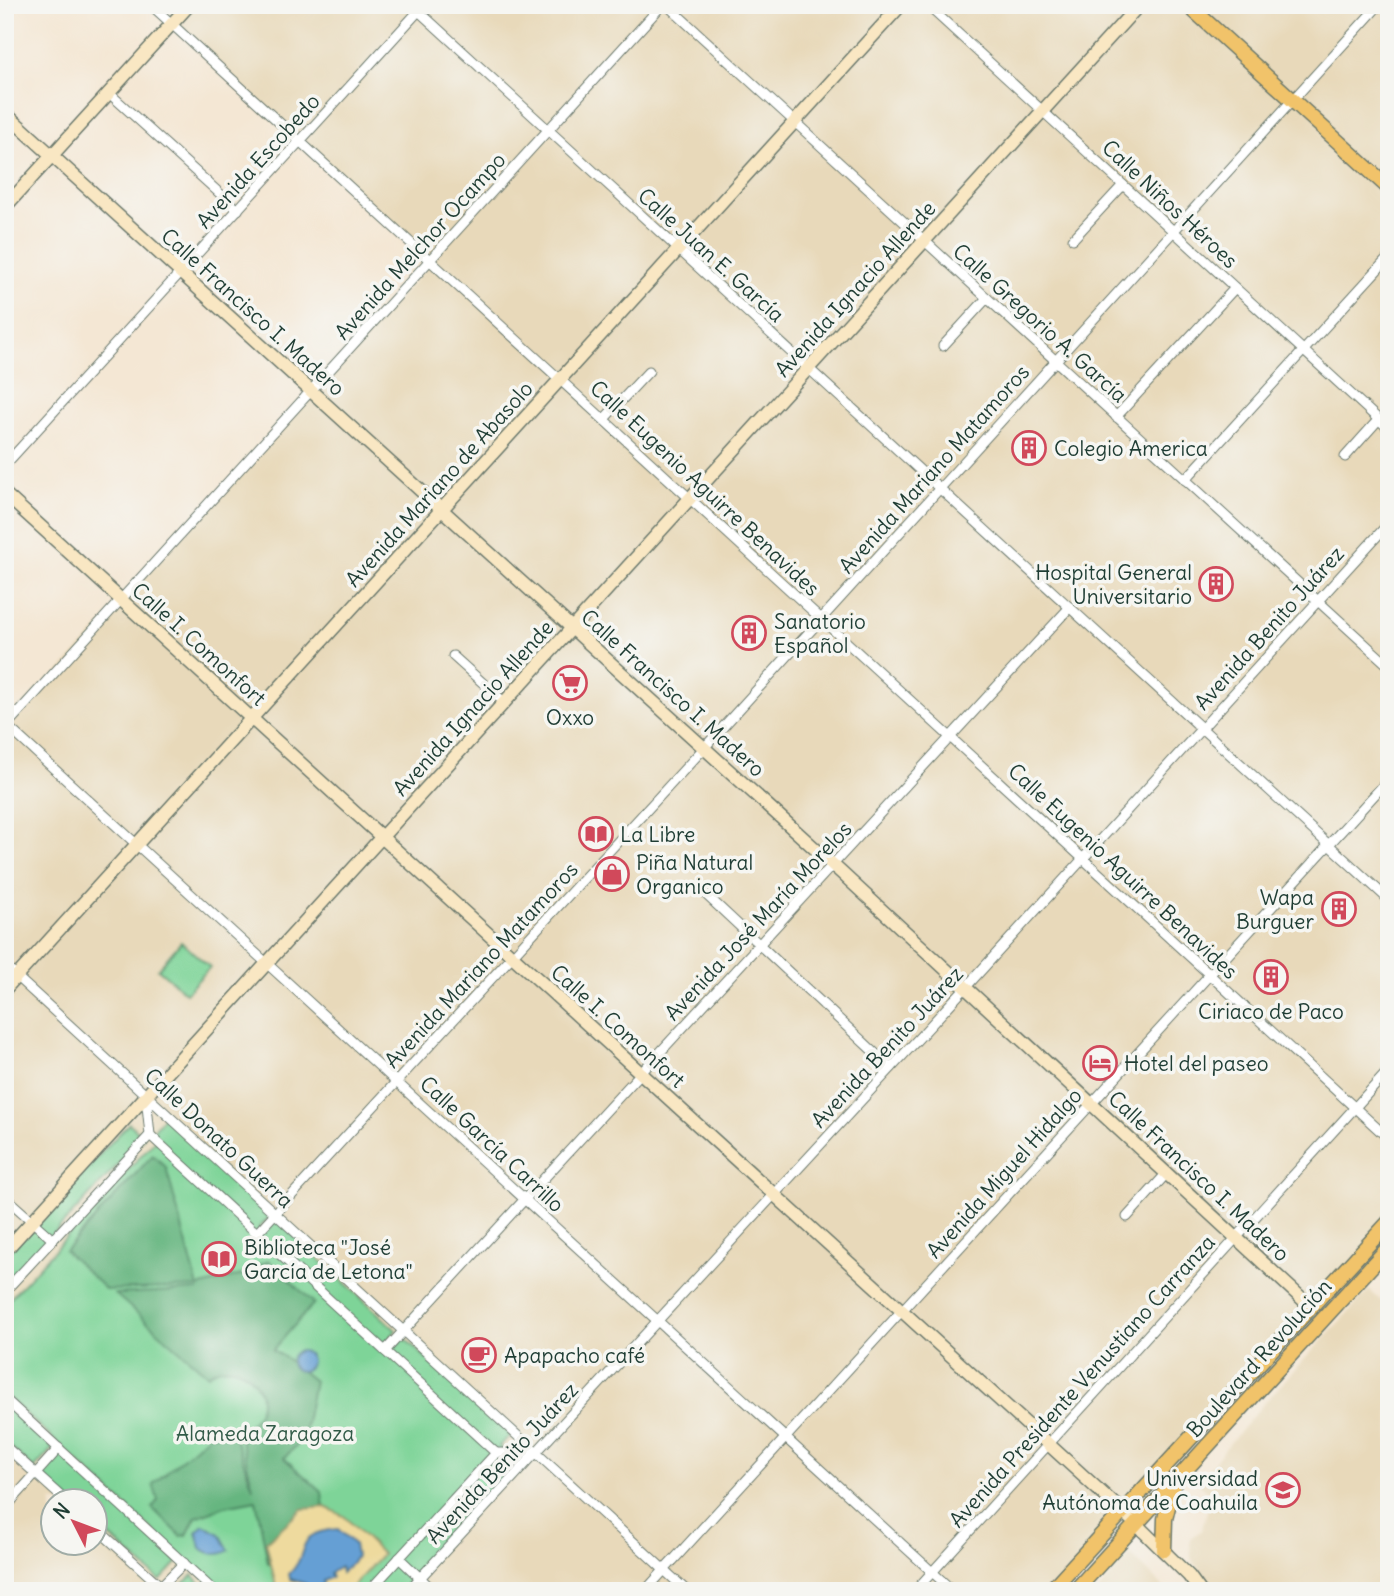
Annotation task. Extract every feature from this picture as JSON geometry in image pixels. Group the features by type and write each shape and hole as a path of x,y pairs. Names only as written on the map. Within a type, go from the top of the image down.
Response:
{"main road":[{"path":"1188,5 1389,188"},
{"path":"1050,1591 1389,1222"},
{"name":"Boulevard Revolución","path":"1075,1591 1389,1247"},
{"path":"1164,1550 1165,1518 1174,1483"}],"street":[{"name":"Calle Eugenio Aguirre Benavides","path":"151,5 1389,1139"},
{"path":"5,207 189,5"},
{"name":"Calle Gregorio A. García","path":"665,5 1389,666"},
{"name":"Avenida Melchor Ocampo","path":"6,725 665,5"},
{"name":"Avenida Mariano de Abasolo","path":"5,989 901,5"},
{"name":"Calle Niños Héroes","path":"927,5 1389,429"},
{"name":"Avenida Ignacio Allende","path":"5,1251 1139,5"},
{"name":"Avenida Mariano Matamoros","path":"257,1234 704,748 1379,5"},
{"name":"Calle Juan E. García","path":"418,7 548,131 1389,900"},
{"name":"Avenida Escobedo","path":"5,465 238,210 418,7"},
{"path":"109,93 238,210"},
{"name":"Calle Francisco I. Madero","path":"5,113 833,865 1311,1307"},
{"path":"1073,239 1123,185"},
{"path":"1185,480 1389,257"},
{"path":"1116,416 1235,288"},
{"path":"943,346 987,298"},
{"path":"604,418 649,371"},
{"path":"1345,457 1379,419"},
{"name":"Calle I. Comonfort","path":"5,494 1123,1511 1164,1550 1200,1591"},
{"name":"Avenida Benito Juárez","path":"408,1591 966,987 1389,523"},
{"name":"Avenida José María Morelos","path":"385,1351 1070,607"},
{"path":"453,656 504,702"},
{"name":"Calle García Carrillo","path":"6,725 953,1591"},
{"name":"Avenida Miguel Hidalgo","path":"645,1591 1389,779"},
{"path":"700,889 891,1068"},
{"name":"Calle Donato Guerra","path":"5,966 687,1591"},
{"name":"Avenida Presidente Venustiano Carranza","path":"915,1591 1389,1070"},
{"path":"5,1291 150,1135 146,1096"},
{"name":"Calle Donato Guerra","path":"150,1135 496,1453"},
{"path":"1127,1217 1167,1173"},
{"path":"5,1197 53,1240"},
{"path":"5,1399 214,1591"},
{"path":"5,1446 52,1488"},
{"path":"5,1508 59,1448"},
{"path":"369,1591 496,1453 535,1453"},
{"path":"108,1539 161,1589 184,1563"},
{"path":"399,1558 434,1591"}],"shaded area":[{"path":"193,5 1389,5 1389,1226 1055,1591 5,1591 5,731 433,261 175,25"},
{"name":"Universidad Autónoma de Coahuila","path":"1369,1290 1389,1308 1389,1591 1215,1591 1191,1558 1190,1538 1201,1531 1208,1509 1215,1499 1197,1482 1264,1403"},
{"path":"1130,1554 1167,1591 1098,1591"}],"green space":[{"path":"181,942 210,967 186,993 158,969"},
{"name":"Alameda Zaragoza","path":"164,1116 272,1214 259,1228 264,1233 276,1219 396,1330 386,1343 393,1349 403,1337 511,1435 499,1446 503,1450 494,1460 507,1475 401,1591 219,1591 5,1395 5,1304 157,1138 152,1133"},
{"path":"129,1123 144,1137 5,1286 5,1256"},
{"path":"153,1155 166,1167 198,1287 106,1290 65,1251"},
{"path":"269,1261 314,1303 273,1350 314,1381 303,1439 284,1458 322,1492 326,1522 295,1560 268,1563 256,1500 225,1506 196,1517 187,1535 181,1536 152,1508 158,1500 153,1484 210,1434 234,1435 253,1488 239,1432 254,1419 260,1406 260,1393 254,1381 232,1368 220,1368 208,1375 115,1294 198,1290 198,1287 249,1273 254,1267"},
{"path":"5,1403 53,1448 34,1469 5,1442"},
{"path":"60,1454 97,1488 56,1488 41,1475"},
{"path":"108,1498 178,1562 160,1581 108,1535"},
{"path":"192,1575 209,1591 176,1591"}],"sand":[{"path":"325,1507 344,1516 382,1554 349,1591 277,1591 266,1542 302,1509"}],"water":[{"path":"297,1351 305,1351 311,1361 305,1371 297,1371 291,1365 291,1357"},
{"path":"203,1525 220,1534 229,1550 215,1554 201,1548 197,1532"},
{"path":"338,1529 354,1544 356,1556 341,1573 340,1567 330,1573 332,1577 323,1581 322,1591 304,1591 306,1584 290,1579 289,1574 296,1566 304,1545 314,1535"}],"place":[{"name":"Colegio America","path":"1029,448"},
{"name":"Hospital General Universitario","path":"1216,584"},
{"name":"Sanatorio Español","path":"749,633"},
{"name":"Oxxo","path":"570,683"},
{"name":"La Libre","path":"596,834"},
{"name":"Piña Natural Organico","path":"612,874"},
{"name":"Wapa Burguer","path":"1339,909"},
{"name":"Ciriaco de Paco","path":"1271,977"},
{"name":"Hotel del paseo","path":"1100,1063"},
{"name":"Biblioteca \"José García de Letona\"","path":"219,1259"},
{"name":"Apapacho café","path":"479,1355"},
{"name":"Universidad Autónoma de Coahuila","path":"1283,1490"}]}
